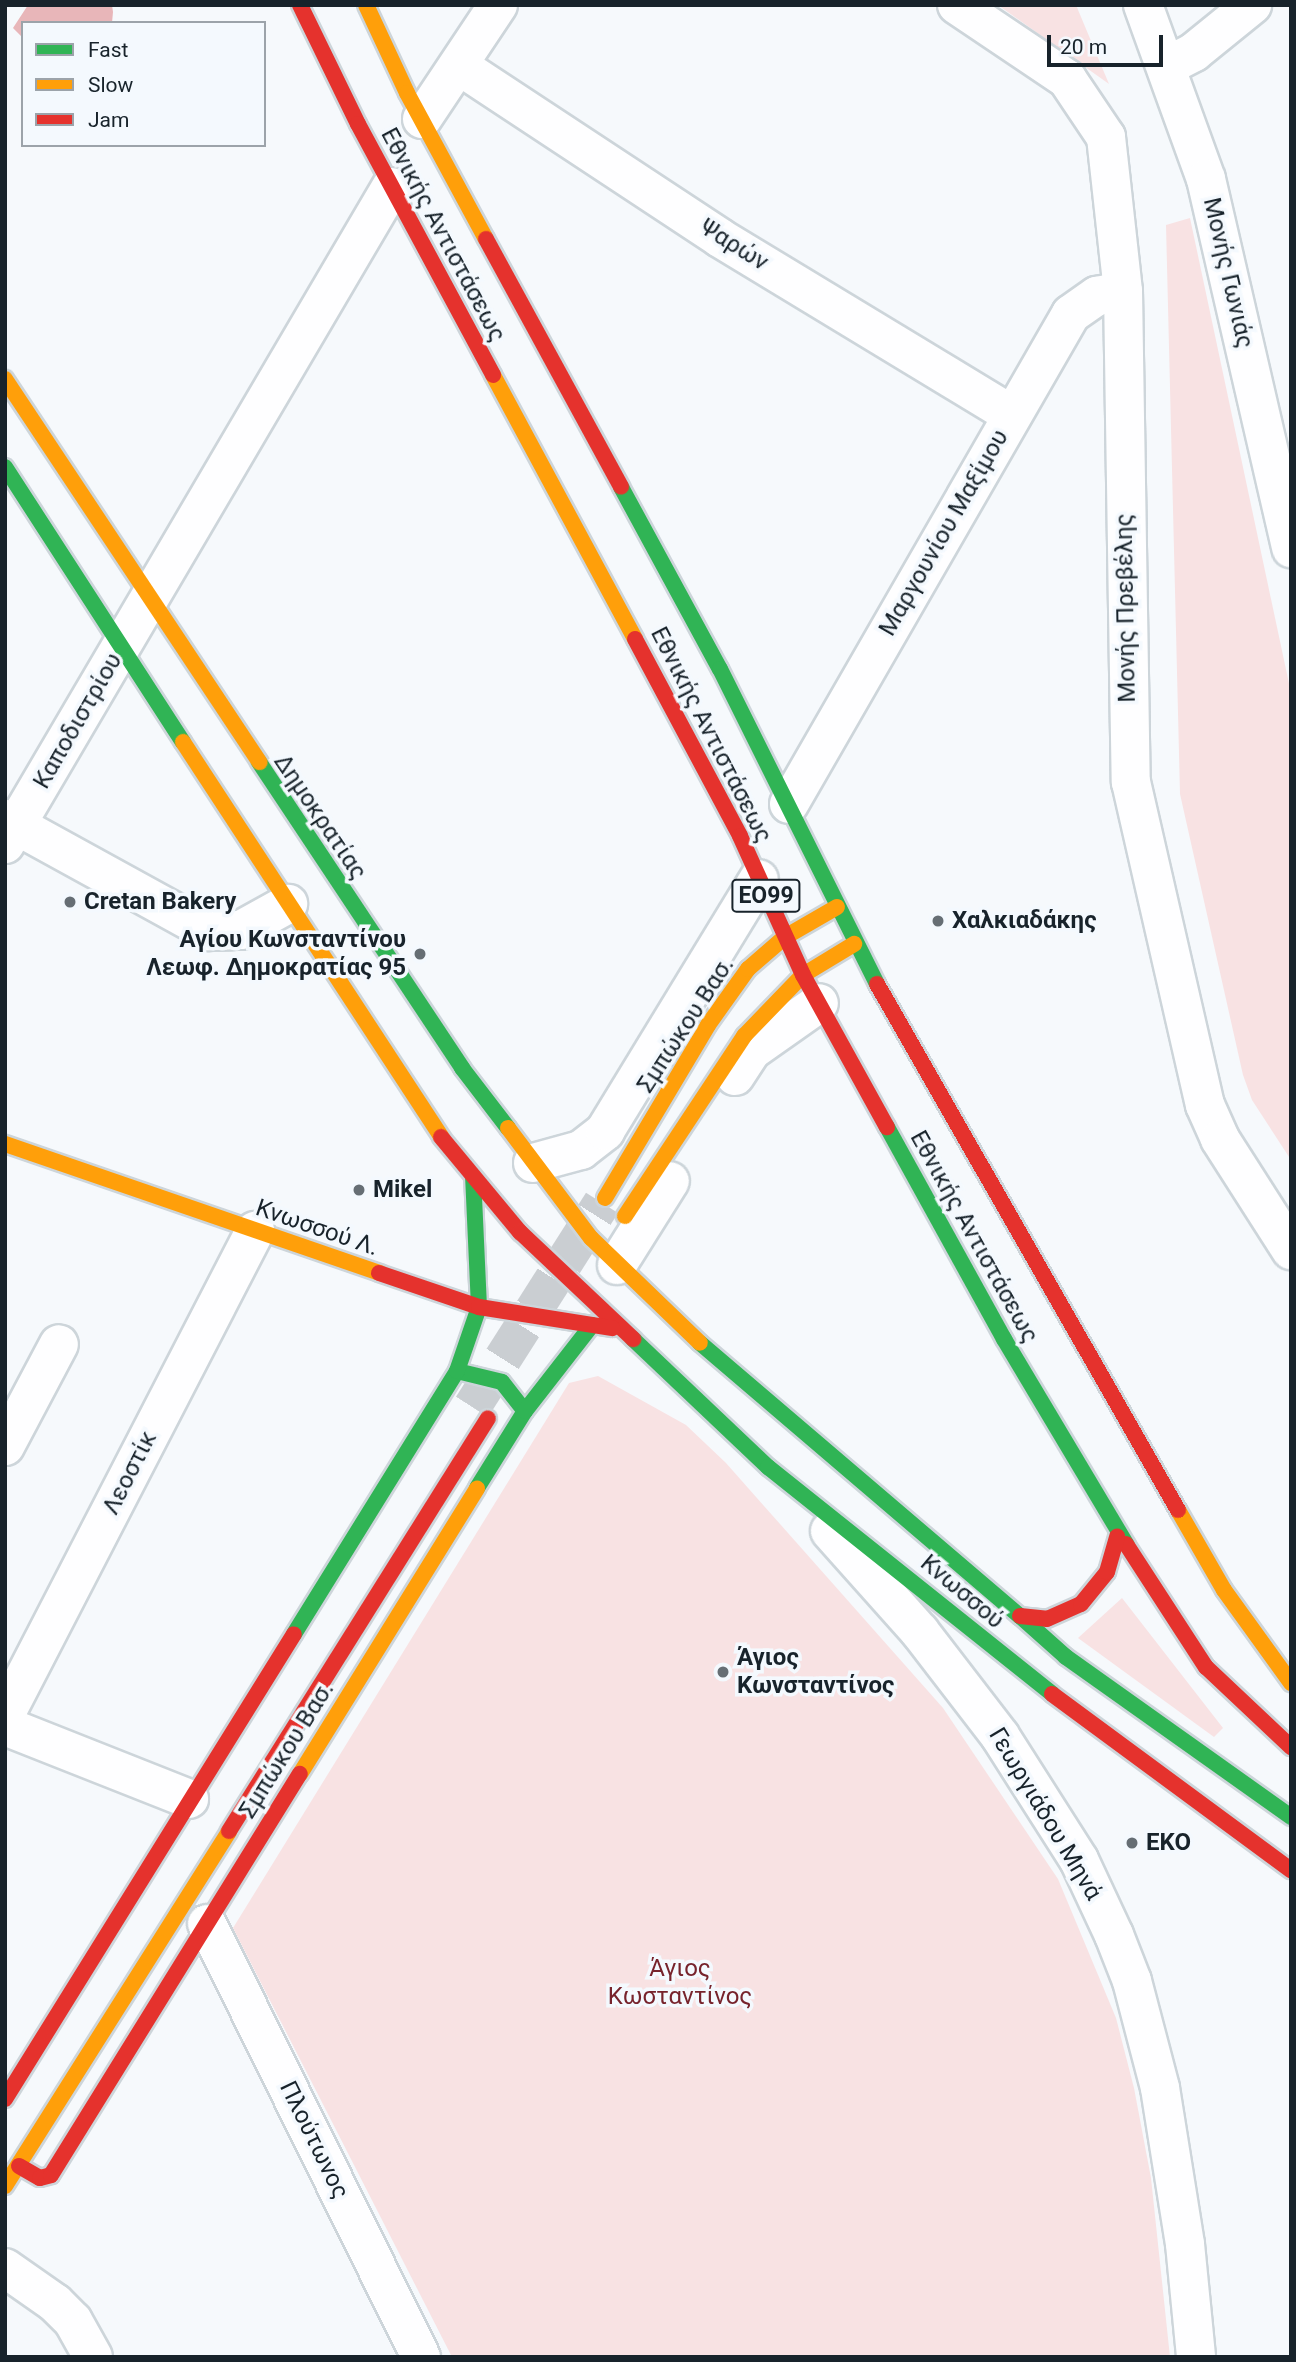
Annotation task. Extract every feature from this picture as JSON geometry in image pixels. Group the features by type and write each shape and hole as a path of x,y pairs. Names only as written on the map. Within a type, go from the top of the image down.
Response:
{"main road":[{"name":"Εθνικής Αντιστάσεως","path":"300,5 391,187 661,685 759,878 811,989 1118,1536 1206,1667 1291,1747"},
{"name":"Εθνικής Αντιστάσεως","path":"366,5 422,119 789,804 854,944 1218,1580 1291,1683"},
{"name":"Δημοκρατίας","path":"5,379 447,1047 533,1163 617,1265"},
{"path":"5,467 123,644 436,1132 541,1254 621,1329"},
{"name":"Σμπώκου Βασ.","path":"604,1198 726,997 755,961 785,937 837,907"},
{"path":"625,1216 736,1046 811,989 854,944"},
{"name":"Κνωσσού Λ.","path":"5,1144 479,1307 621,1329"},
{"path":"5,2099 457,1371 479,1307 473,1177"},
{"name":"Κνωσσού","path":"617,1265 722,1364 1066,1657 1291,1817"},
{"name":"Σμπώκου Βασ.","path":"19,2166 40,2178 51,2175 525,1411 592,1325"},
{"name":"Κνωσσού","path":"621,1329 768,1467 1089,1724 1291,1870"},
{"path":"457,1371 502,1382 525,1411"},
{"name":"Σμπώκου Βασ.","path":"5,2186 488,1418"},
{"path":"1020,1616 1054,1618 1081,1604 1107,1572 1118,1536"}],"street":[{"path":"422,119 461,67 498,5"},
{"name":"Μονής Πρεβέλης","path":"957,5 1067,79 1091,109 1109,154 1123,291 1131,782 1205,1105 1220,1139 1291,1250"},
{"name":"Μονής Γωνιάς","path":"1143,5 1206,179 1291,548"},
{"path":"1167,66 1216,37 1252,5"},
{"name":"Ψαρών","path":"461,67 720,237 1012,415"},
{"name":"Καποδιστρίου","path":"9,830 151,598 391,187"},
{"name":"Μαργουνίου Μαξίμου","path":"789,804 1071,314 1097,296 1123,291"},
{"path":"9,830 209,931 241,930 288,904"},
{"path":"533,1163 581,1150 605,1131 759,878"},
{"path":"617,1265 751,1051 811,989"},
{"name":"Λεοστίκ","path":"5,1715 255,1231"},
{"path":"5,1446 59,1344"},
{"name":"Γεωργιάδου Μηνά","path":"768,1467 881,1587 975,1701 1027,1776 1089,1882 1132,1982 1160,2088 1185,2244 1196,2357"},
{"path":"5,1726 189,1799"},
{"name":"Πλούτωνος","path":"207,1924 421,2357"},
{"path":"5,2268 55,2303 73,2322 93,2357"}],"green space":[{"path":"998,5 1076,5 1109,84"},
{"path":"1190,218 1291,693 1291,1160 1252,1100 1243,1075 1180,794 1166,225"},
{"name":"Άγιος Κωσταντίνος","path":"598,1376 686,1425 726,1463 943,1708 1058,1879 1116,2018 1134,2088 1151,2178 1170,2357 452,2357 233,1928 569,1383"},
{"path":"1122,1598 1223,1728 1214,1737 1078,1638"}],"shaded area":[{"path":"28,5 112,5 112,21 21,21 21,36 13,28"}],"tunnel":[{"path":"472,1407 602,1203"}],"traffic: fast":[{"path":"5,467 183,742"},
{"path":"621,487 720,669 877,984"},
{"path":"259,762 462,1068 508,1128"},
{"path":"887,1127 1004,1339 1126,1544"},
{"path":"294,1634 457,1371 479,1307 473,1177"},
{"path":"477,1488 525,1411 592,1325"},
{"path":"633,1339 768,1467 1052,1694"},
{"path":"700,1343 1020,1616"},
{"path":"457,1371 502,1382 525,1411"},
{"path":"1020,1616 1066,1657 1291,1817"}],"traffic: slow":[{"path":"366,5 407,93 486,239"},
{"path":"493,375 635,639"},
{"path":"5,379 259,762"},
{"path":"183,742 441,1137"},
{"path":"605,1198 708,1025 748,969 785,937 837,907"},
{"path":"625,1216 744,1036 803,975 854,944"},
{"path":"508,1128 591,1238 700,1343"},
{"path":"5,1144 379,1273"},
{"path":"300,1774 477,1488"},
{"path":"1178,1510 1224,1590 1291,1683"},
{"path":"5,2186 229,1831"}],"traffic: jam":[{"path":"300,5 358,124 493,375"},
{"path":"486,239 621,487"},
{"path":"635,639 740,836 803,975 887,1127"},
{"path":"877,984 1178,1510"},
{"path":"441,1137 520,1232 633,1339"},
{"path":"379,1273 479,1307 612,1328"},
{"path":"229,1831 488,1418"},
{"path":"1020,1616 1047,1619 1081,1604 1107,1572 1117,1536"},
{"path":"1126,1544 1206,1667 1291,1747"},
{"path":"5,2099 294,1634"},
{"path":"1052,1694 1291,1870"},
{"path":"19,2166 40,2178 51,2175 300,1774"}],"place":[{"name":"Cretan Bakery","path":"70,902"},
{"name":"Χαλκιαδάκης","path":"938,921"},
{"name":"Αγίου Κωνσταντίνου Λεωφ. Δημοκρατίας 95","path":"420,954"},
{"name":"Mikel","path":"359,1190"},
{"name":"Άγιος Κωνσταντίνος","path":"723,1672"},
{"name":"EKO","path":"1132,1843"}]}
